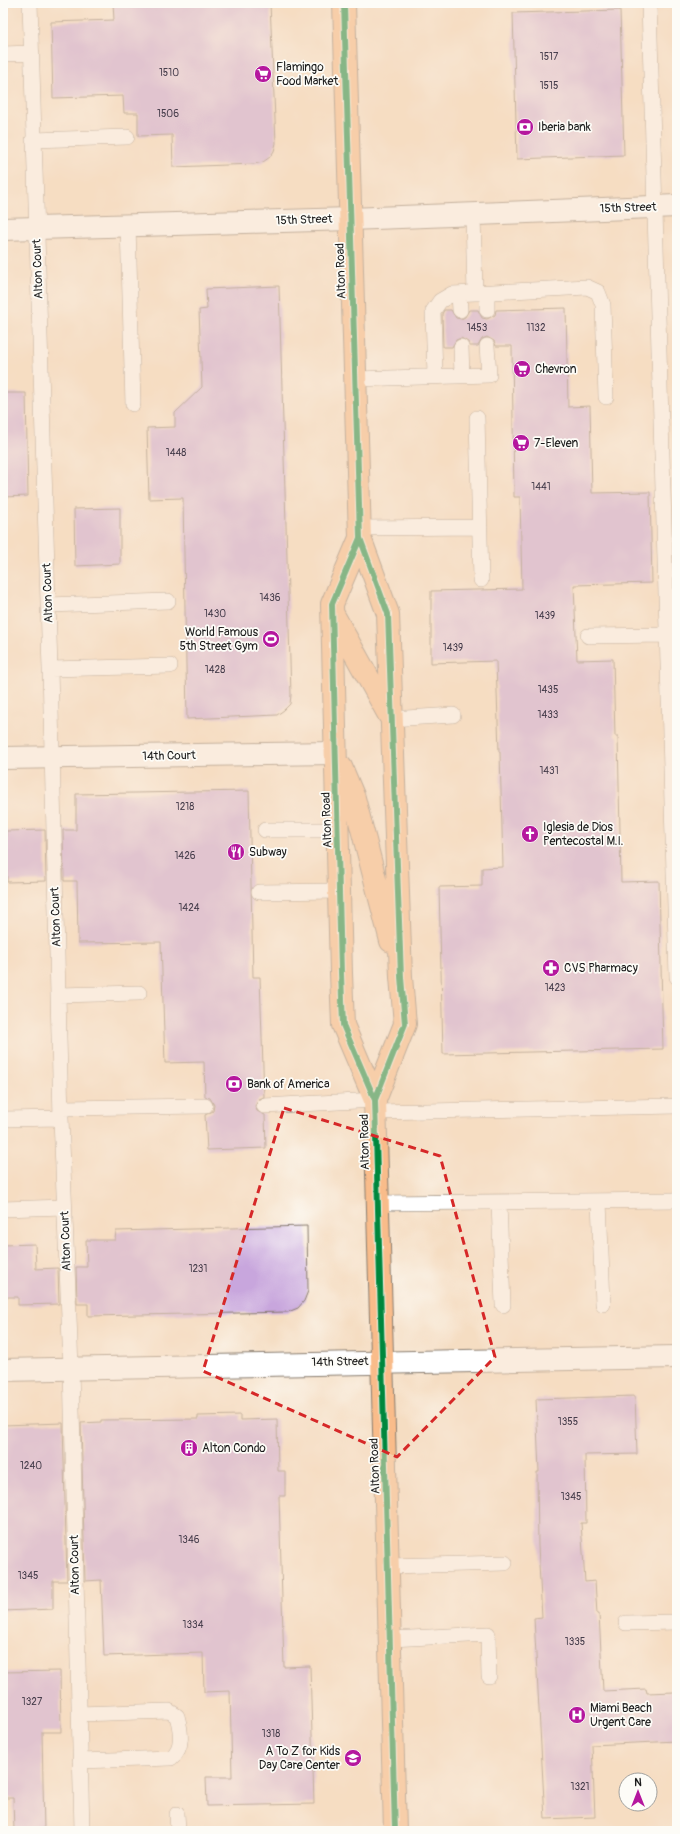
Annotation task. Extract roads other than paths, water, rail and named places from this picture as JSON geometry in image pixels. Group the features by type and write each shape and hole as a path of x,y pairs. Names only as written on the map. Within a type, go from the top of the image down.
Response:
{"highway":[{"name":"Alton Road","path":"344,3 360,533 388,614 401,977 405,1024 376,1106 395,1831"},
{"name":"Alton Road","path":"360,533 332,604 335,753 343,1025 376,1106"},
{"path":"332,613 391,719"},
{"path":"335,753 354,798 401,977"}],"street":[{"name":"15th Street","path":"3,229 350,219 677,206"},
{"name":"14th Court","path":"3,758 335,753"},
{"name":"14th Street","path":"3,1370 71,1367 677,1357"}],"lane":[{"name":"Alton Court","path":"30,3 50,669 61,1113 71,1367 82,1831"},
{"path":"649,3 677,977"},
{"path":"3,54 32,53"},
{"path":"33,140 127,137"},
{"path":"473,214 481,293 487,310"},
{"path":"128,225 133,404"},
{"path":"435,376 433,311 440,301 452,294 587,287 598,292 603,305 606,397"},
{"path":"459,294 460,310"},
{"path":"355,379 489,375 487,346"},
{"path":"461,347 462,375"},
{"path":"477,418 482,580"},
{"path":"360,533 480,527"},
{"path":"48,605 168,601"},
{"path":"588,636 667,635"},
{"path":"50,669 170,666"},
{"path":"391,719 453,715"},
{"path":"265,830 338,830"},
{"path":"259,892 340,891"},
{"path":"58,995 139,993"},
{"path":"3,1120 61,1113 205,1106"},
{"path":"264,1106 677,1106"},
{"path":"378,1203 499,1203 677,1200"},
{"path":"599,1201 603,1304"},
{"path":"499,1203 503,1305"},
{"path":"3,1208 64,1207"},
{"path":"389,1566 505,1563"},
{"path":"626,1623 677,1622"},
{"path":"391,1639 488,1634 489,1676"},
{"path":"79,1714 169,1711 177,1716 180,1727 180,1743 178,1753 171,1758 80,1761"},
{"path":"177,1814 178,1831"}],"place":[{"name":"Flamingo Food Market","path":"263,74"},
{"name":"Iberia bank","path":"525,127"},
{"name":"Chevron","path":"522,369"},
{"name":"7-Eleven","path":"521,443"},
{"name":"World Famous 5th Street Gym","path":"271,639"},
{"name":"Iglesia de Dios Pentecostal M.I.","path":"530,834"},
{"name":"Subway","path":"236,852"},
{"name":"CVS Pharmacy","path":"551,968"},
{"name":"Bank of America","path":"234,1084"},
{"name":"Alton Condo","path":"189,1448"},
{"name":"Miami Beach Urgent Care","path":"577,1715"},
{"name":"A To Z for Kids Day Care Center","path":"353,1758"}]}
